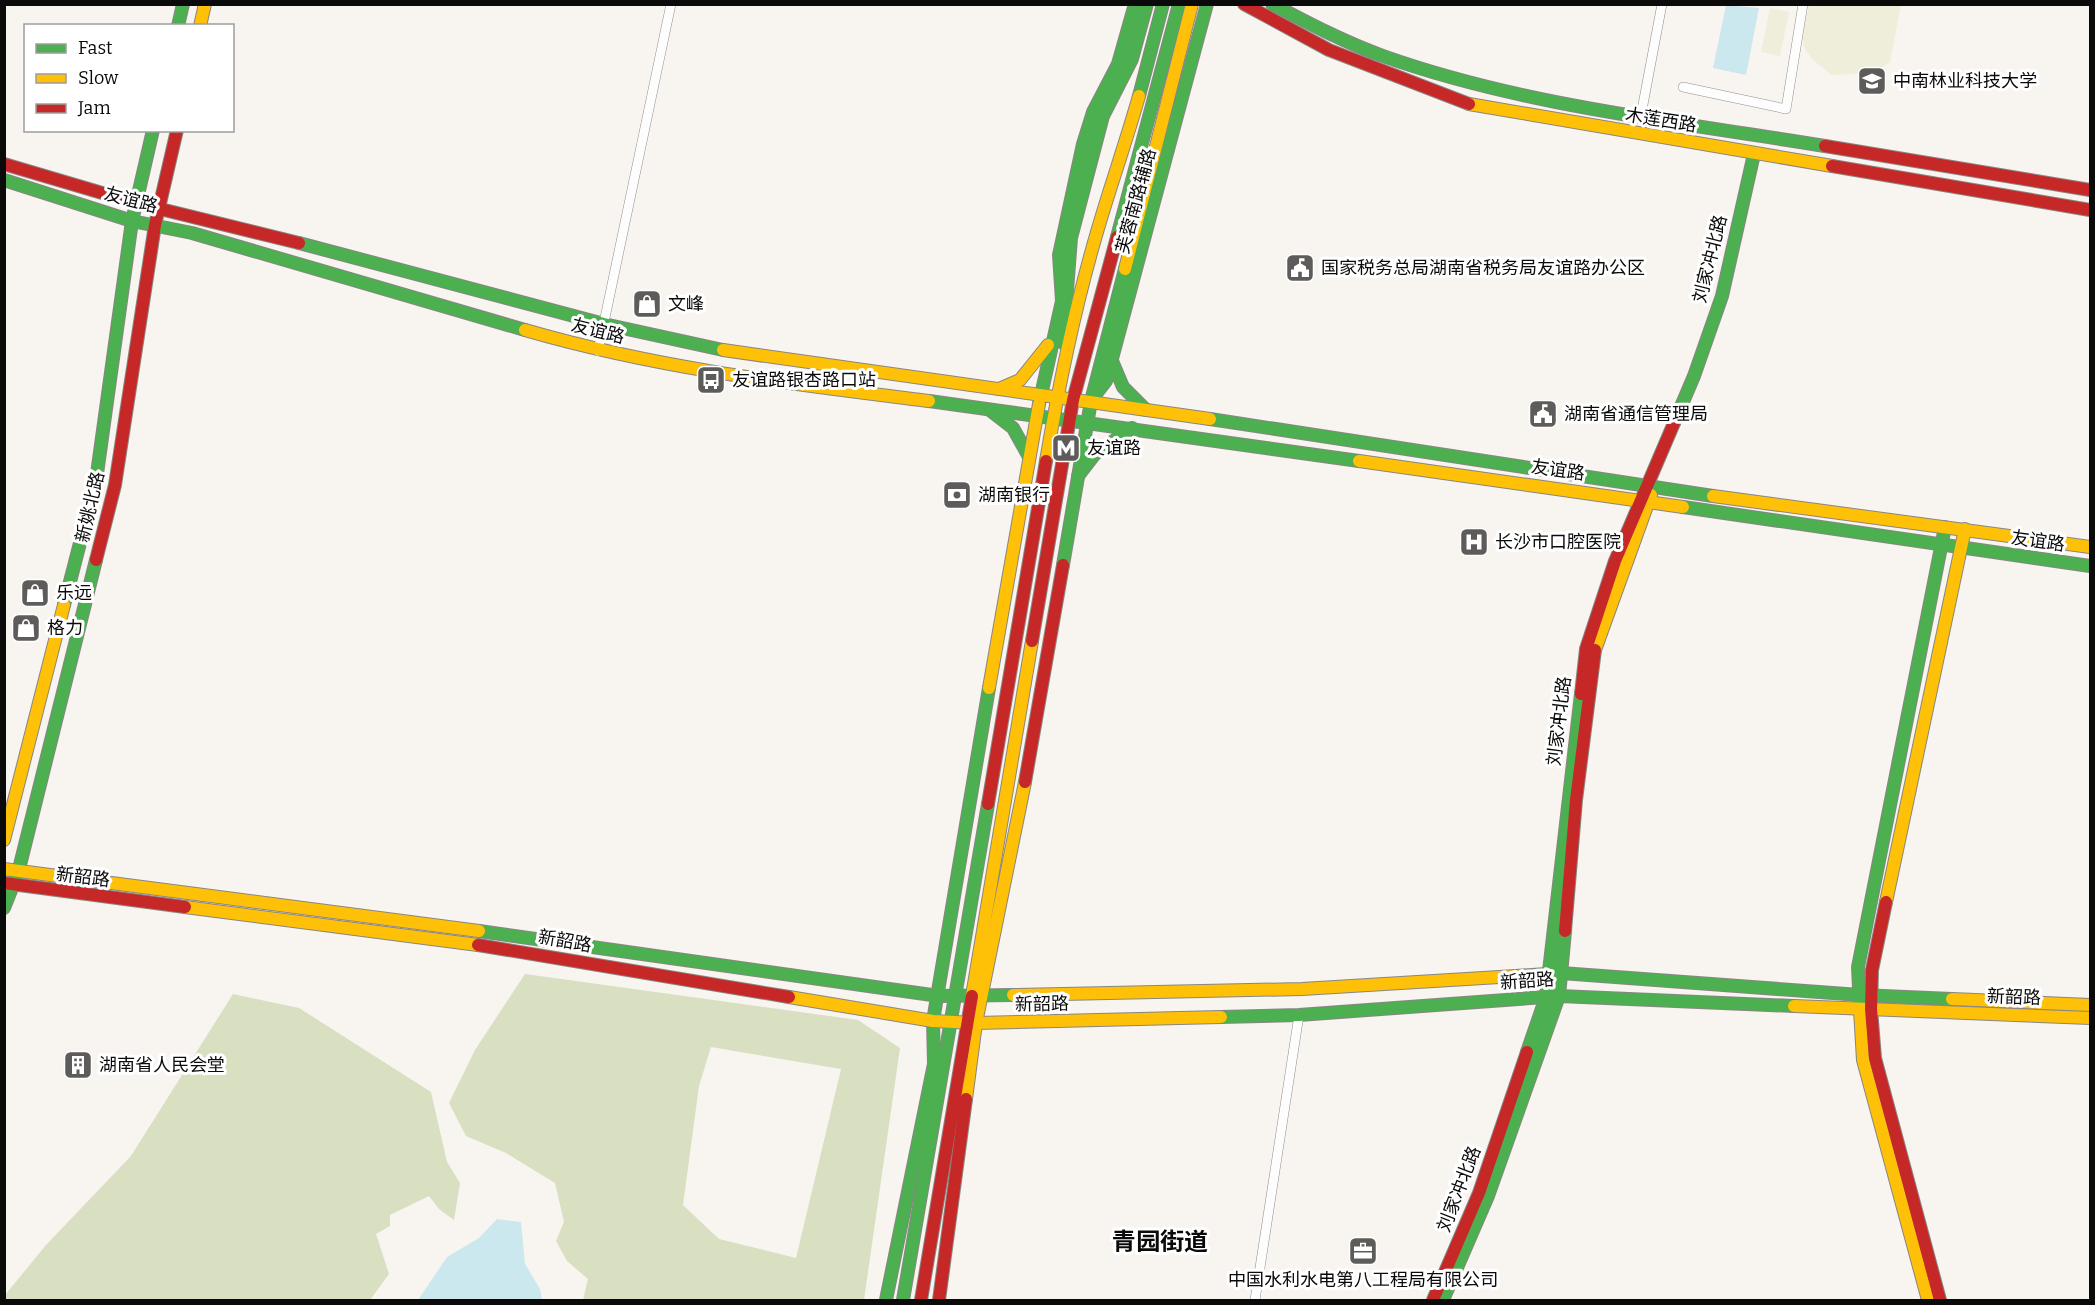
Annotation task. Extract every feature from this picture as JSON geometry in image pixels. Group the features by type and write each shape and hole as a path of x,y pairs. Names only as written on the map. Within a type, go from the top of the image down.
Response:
{"main road":[{"path":"178,24 183,4"},
{"path":"200,24 205,4"},
{"path":"1062,301 1059,255 1083,144 1093,112 1118,64 1135,4"},
{"path":"886,1300 934,1064 933,1021 1039,395 1062,301 1071,238 1103,116 1132,59 1147,4"},
{"path":"903,1300 1060,379 1097,232 1122,159 1163,4"},
{"path":"978,995 1073,399 1179,4"},
{"path":"921,1300 971,1022 1029,762 1091,401 1192,4"},
{"name":"芙蓉南路辅路","path":"1091,401 1106,381 1112,361 1207,4"},
{"name":"木莲西路","path":"1244,4 1329,50 1473,105 2091,210"},
{"name":"木莲西路","path":"1272,4 1334,37 1458,80 1532,97 2091,189"},
{"name":"新姚北路","path":"4,840 96,481 132,221 153,132"},
{"name":"新姚北路","path":"4,908 9,885 18,873 115,485 155,225 177,132"},
{"name":"刘家冲北路","path":"1443,1300 1488,1196 1553,997 1595,651 1645,500 1694,376 1722,296 1756,154"},
{"name":"友谊路","path":"4,164 136,203 159,207 604,324 712,348 1091,401 1650,487 2091,547"},
{"name":"友谊路","path":"4,180 132,221 192,233 598,351 719,374 1132,428 1645,500 1961,549 2091,566"},
{"path":"1060,379 1068,258"},
{"path":"1101,295 1118,340"},
{"path":"998,389 1020,380 1037,362 1053,337"},
{"path":"1112,361 1123,387 1146,410"},
{"path":"990,410 1013,428 1028,454"},
{"path":"1078,476 1095,454 1132,428"},
{"path":"1928,1300 1863,1060 1865,995 1858,967 1946,527"},
{"path":"1865,995 1965,529"},
{"name":"新韶路","path":"4,869 18,873 480,931 939,996 1302,989 1555,974 1865,995 2091,1005"},
{"name":"新韶路","path":"9,885 478,945 933,1021 1299,1015 1553,997 2091,1018"},
{"name":"刘家冲北路","path":"1433,1300 1479,1193 1553,997"},
{"path":"1865,1009 1875,1058 1940,1300"},
{"path":"939,1300 971,1022"}],"street":[{"path":"598,351 671,4"},
{"path":"1641,115 1662,4"},
{"path":"1683,87 1786,109 1803,4"},
{"path":"1255,1300 1299,1015"}],"green space":[{"path":"1809,5 1901,5 1890,62 1872,73 1832,75 1812,58 1804,45 1804,29"},
{"path":"1770,8 1789,12 1780,56 1761,52"},
{"path":"525,974 858,1020 900,1048 864,1300 583,1300 588,1279 567,1261 556,1241 564,1222 555,1183 506,1153 466,1136 449,1103 475,1050","holes":["711,1047 841,1069 796,1258 719,1239 683,1205 699,1086"]},
{"path":"233,994 299,1008 431,1092 447,1162 460,1183 454,1220 439,1209 429,1196 390,1215 390,1226 376,1234 389,1274 370,1300 5,1300 5,1295 46,1245 131,1156"}],"water":[{"path":"1726,5 1759,8 1746,75 1713,68"},
{"path":"497,1219 521,1222 525,1264 540,1289 542,1300 418,1300 447,1257 479,1238"}],"traffic: fast":[{"path":"178,24 183,4"},
{"path":"1039,404 1062,301 1059,255 1083,144 1093,112 1118,64 1135,4"},
{"path":"1063,343 1071,238 1103,116 1132,59 1147,4"},
{"path":"1139,96 1163,4"},
{"path":"1117,237 1179,4"},
{"path":"1092,399 1106,381 1207,4"},
{"path":"1272,4 1369,51 1491,88 1602,111 1825,146"},
{"path":"64,605 96,481 132,221 153,132"},
{"path":"1674,423 1694,376 1722,296 1754,154"},
{"path":"4,180 132,221 192,233 525,330"},
{"path":"299,243 604,324 723,350"},
{"path":"1063,565 1091,401 1125,269"},
{"path":"1112,361 1123,387 1146,410"},
{"path":"929,401 1359,461"},
{"path":"991,411 1013,428 1028,455"},
{"path":"1210,419 1713,496"},
{"path":"1078,476 1095,454 1132,428"},
{"path":"1683,507 2090,566"},
{"path":"1860,1010 1858,967 1945,527"},
{"path":"4,908 18,873 96,560"},
{"path":"886,1300 934,1064 933,1021 989,688"},
{"path":"1527,1052 1546,997 1581,694"},
{"path":"903,1300 988,804"},
{"path":"479,931 939,996 1013,995"},
{"path":"1443,1300 1488,1196 1559,996 1565,931"},
{"path":"1516,976 1561,973 1860,995 1952,999"},
{"path":"1221,1017 1299,1015 1559,996 1794,1006"}],"traffic: slow":[{"path":"200,24 205,4"},
{"path":"1125,269 1192,4"},
{"path":"1046,461 1062,374 1082,289 1139,96"},
{"path":"1469,104 1832,166"},
{"path":"525,330 625,355 726,374 929,401"},
{"path":"999,389 1020,380 1048,345"},
{"path":"723,350 1210,419"},
{"path":"989,688 1039,404"},
{"path":"1359,461 1683,507"},
{"path":"1595,650 1651,495"},
{"path":"1713,496 2090,547"},
{"path":"1886,902 1965,529"},
{"path":"4,840 64,605"},
{"path":"972,996 1032,641"},
{"path":"966,1099 976,1023 1025,782"},
{"path":"4,869 479,931"},
{"path":"185,907 478,945"},
{"path":"1013,995 1302,989 1516,976"},
{"path":"789,997 933,1021 976,1023 1221,1017"},
{"path":"1952,999 2090,1005"},
{"path":"1794,1006 2090,1018"},
{"path":"1860,1010 1863,1060 1928,1300"}],"traffic: jam":[{"path":"1244,4 1329,50 1469,104"},
{"path":"96,560 115,485 155,225 177,132"},
{"path":"1825,146 2090,190"},
{"path":"4,164 136,203 299,243"},
{"path":"1832,166 2090,210"},
{"path":"1032,641 1073,400 1117,237"},
{"path":"1581,694 1586,649 1615,561 1674,423"},
{"path":"988,804 1046,461"},
{"path":"1025,782 1063,565"},
{"path":"1565,931 1576,800 1595,650"},
{"path":"4,883 185,907"},
{"path":"1886,902 1872,970 1871,1009 1875,1058 1940,1300"},
{"path":"478,945 789,997"},
{"path":"921,1300 972,996"},
{"path":"1433,1300 1479,1193 1527,1052"},
{"path":"939,1300 966,1099"}],"place":[{"name":"中南林业科技大学","path":"1872,81"},
{"name":"国家税务总局湖南省税务局友谊路办公区","path":"1300,268"},
{"name":"文峰","path":"647,304"},
{"name":"友谊路银杏路口站","path":"711,380"},
{"name":"湖南省通信管理局","path":"1543,414"},
{"name":"友谊路","path":"1066,448"},
{"name":"湖南银行","path":"957,495"},
{"name":"长沙市口腔医院","path":"1474,542"},
{"name":"乐远","path":"35,593"},
{"name":"格力","path":"26,628"},
{"name":"湖南省人民会堂","path":"78,1065"},
{"name":"中国水利水电第八工程局有限公司","path":"1363,1251"}],"district":[{"name":"青园街道","path":"1160,1242"}]}
